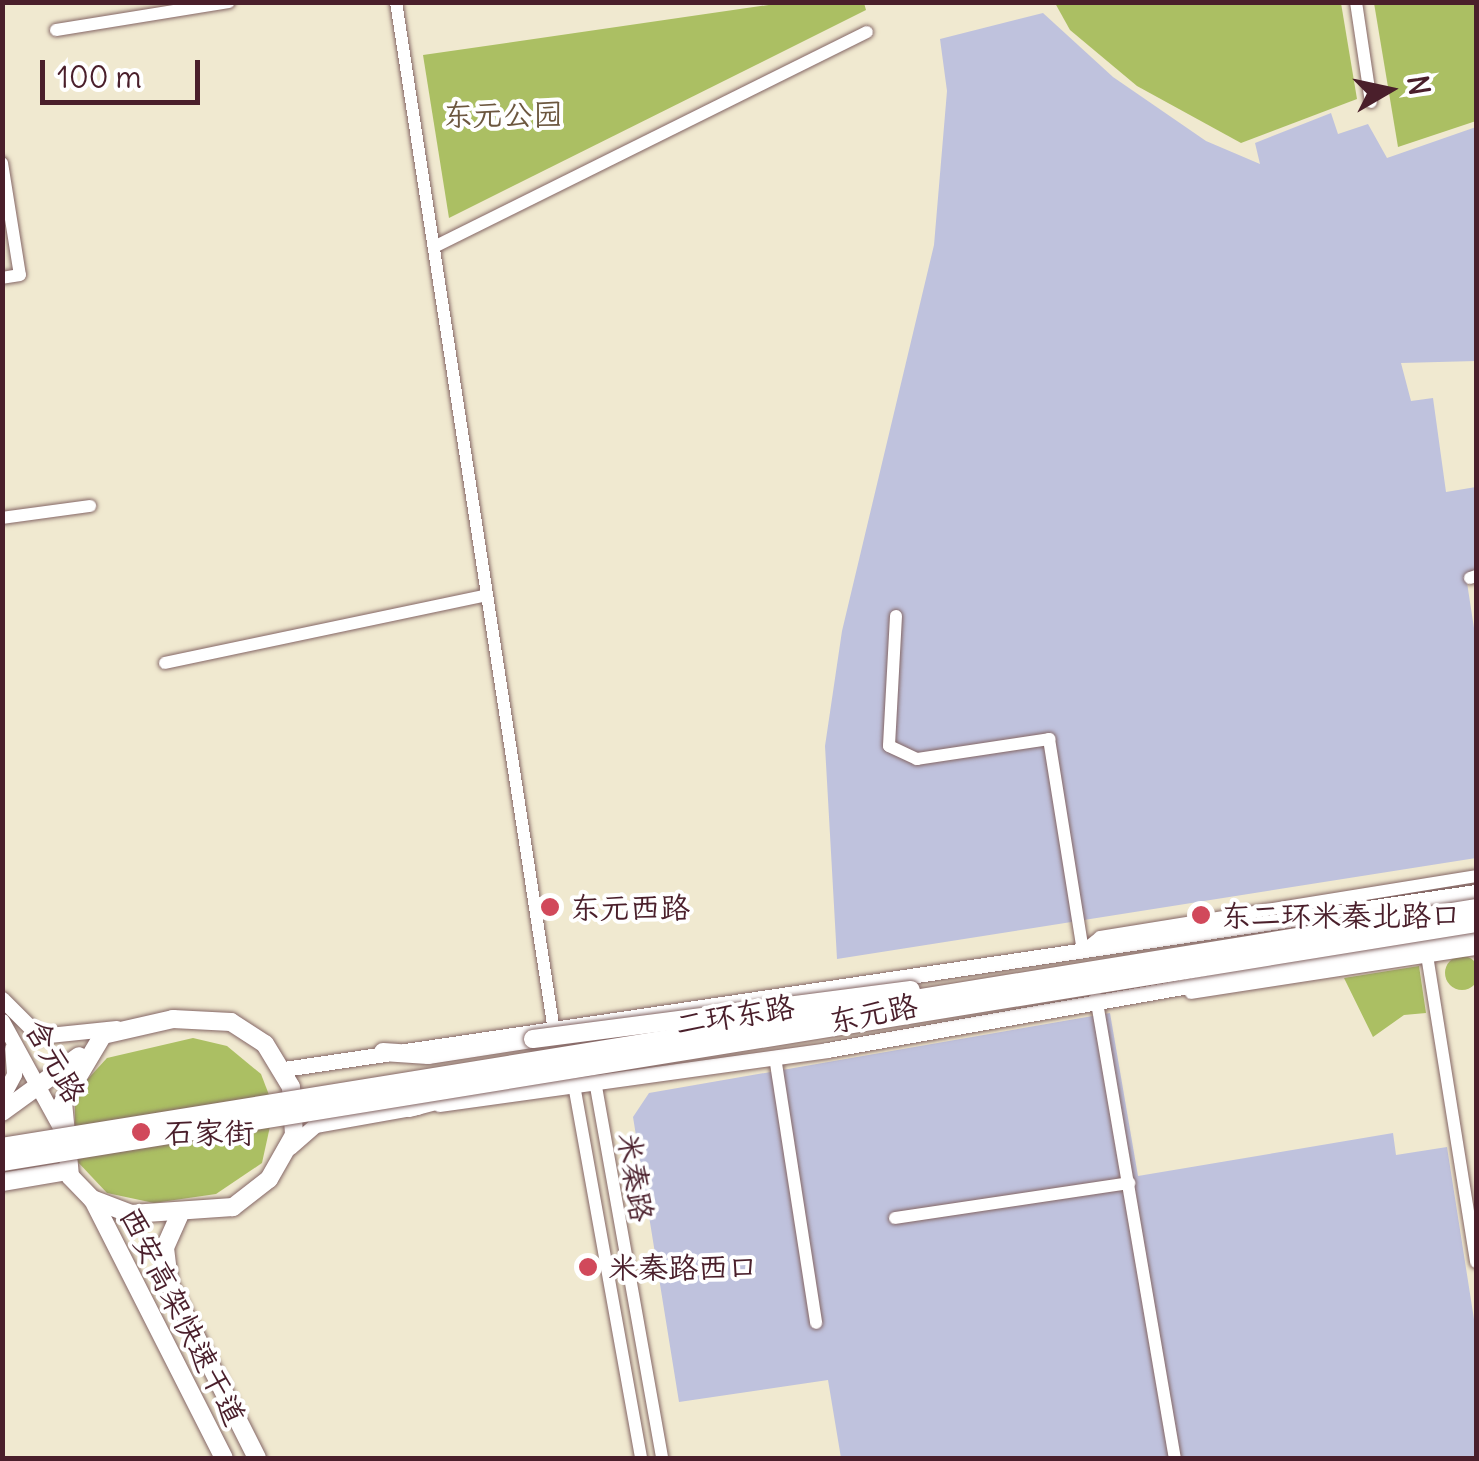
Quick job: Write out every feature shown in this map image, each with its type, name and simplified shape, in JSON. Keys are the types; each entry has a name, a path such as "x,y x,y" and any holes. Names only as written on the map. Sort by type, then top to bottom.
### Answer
{"highway":[{"name":"二环东路","path":"2,1162 1476,908"},
{"name":"二环东路","path":"2,1147 1476,924"},
{"path":"384,1052 533,1039 872,991 981,996"},
{"path":"408,1108 620,1070 852,1035 981,996"},
{"path":"2,1112 41,1088 95,1043 121,1028 222,1020 259,1038 284,1069 296,1106 288,1151 242,1202 179,1216 130,1214 92,1199 68,1172 60,1127 67,1090 95,1043"},
{"path":"2,1182 68,1172"},
{"name":"西安高架快速干道","path":"92,1199 224,1458"},
{"name":"西安高架快速干道","path":"179,1216 165,1248 170,1283 256,1458"}],"main road":[{"name":"东元路","path":"284,1069 553,1024 1083,951 1416,894 1476,892"},
{"name":"东元路","path":"288,1151 314,1125 408,1108 774,1057 1096,998 1426,950 1476,935"},
{"name":"含元路","path":"2,999 40,1036 121,1028"},
{"name":"含元路","path":"5,1025 60,1127"},
{"path":"2,1097 14,1074 5,1025"},
{"path":"2,1097 41,1088"}],"street":[{"path":"56,30 228,2"},
{"path":"396,2 436,246 484,596 553,1024"},
{"path":"1356,2 1372,102"},
{"path":"436,246 867,32"},
{"path":"2,163 20,275 2,278"},
{"path":"2,518 90,506"},
{"path":"165,663 484,596"},
{"path":"896,616 889,746 917,759 1049,739 1083,951"},
{"path":"1476,876 1416,894 1476,1262"},
{"path":"1426,950 1476,949"},
{"path":"1096,998 1175,1458"},
{"path":"774,1057 816,1323"},
{"name":"米秦路","path":"595,1081 662,1458"},
{"name":"米秦路","path":"574,1085 642,1458"},
{"path":"895,1218 1129,1183"}],"shaded area":[{"path":"1043,13 1113,77 1206,141 1260,164 1255,143 1331,113 1338,134 1368,124 1387,158 1476,127 1476,361 1401,363 1411,401 1433,398 1446,492 1476,487 1476,573 1466,576 1476,641 1476,858 837,959 825,746 842,631 934,245 947,91 940,39"},
{"path":"1110,1013 1138,1176 1393,1133 1396,1155 1447,1147 1476,1332 1476,1458 841,1458 828,1380 679,1402 633,1117 649,1093"}],"green space":[{"name":"东元公园","path":"789,2 864,3 866,10 449,218 423,55"},
{"path":"1055,3 1341,3 1357,99 1241,143 1137,86 1070,30"},
{"path":"1374,3 1476,3 1476,121 1398,147"},
{"path":"1462,956 1474,961 1479,973 1474,985 1462,990 1450,985 1445,973 1450,961"},
{"path":"1419,966 1426,1013 1404,1015 1373,1037 1344,978"},
{"path":"193,1038 227,1046 261,1074 274,1108 262,1163 216,1194 154,1203 107,1193 75,1159 75,1093 107,1058"}],"place":[{"name":"东元西路","path":"550,907"},
{"name":"东二环米秦北路口","path":"1201,915"},
{"name":"石家街","path":"141,1132"},
{"name":"米秦路西口","path":"588,1267"}]}
